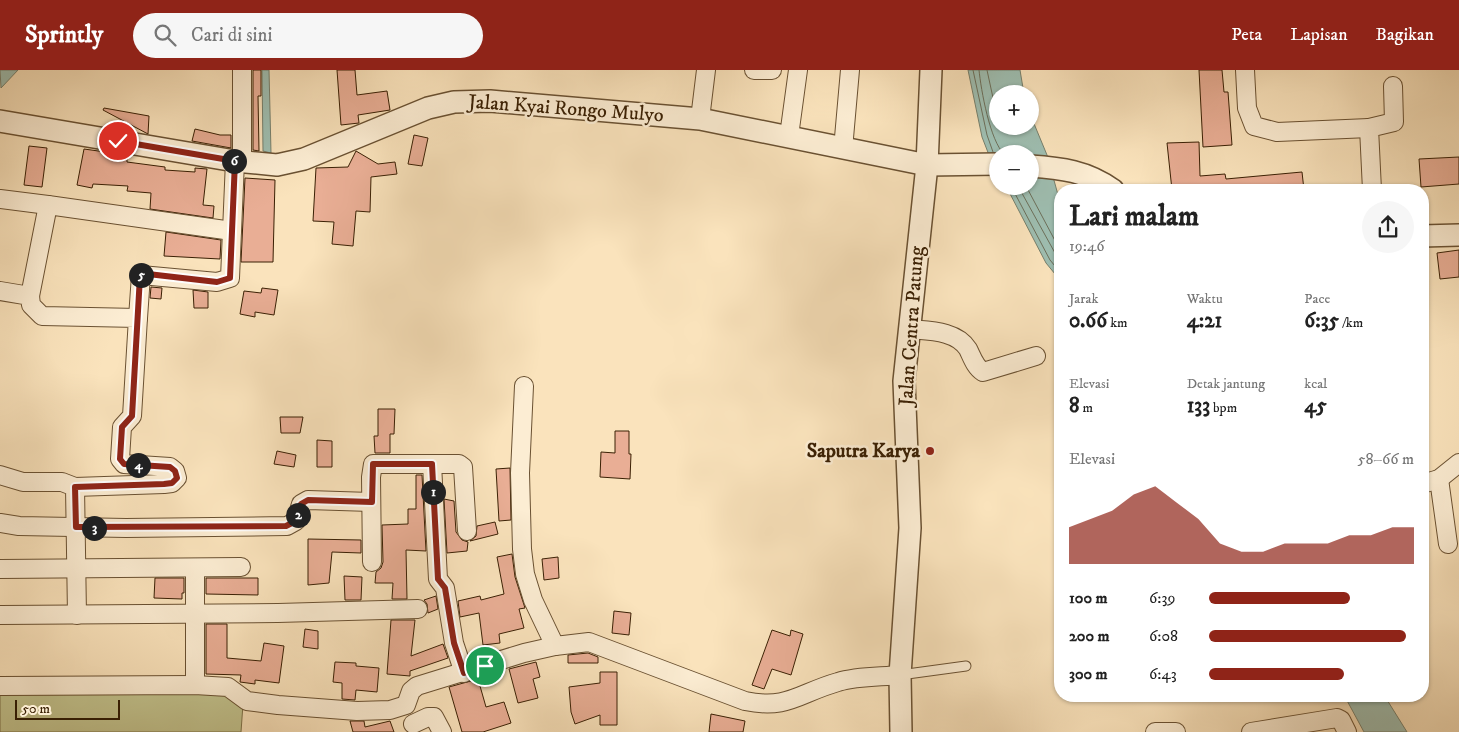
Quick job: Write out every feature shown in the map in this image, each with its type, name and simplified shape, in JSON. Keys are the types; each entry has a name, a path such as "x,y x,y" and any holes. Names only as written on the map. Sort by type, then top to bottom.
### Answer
{"street":[{"path":"0,474 23,482 62,482 75,487 164,484 172,483 177,478 175,471 170,467 124,464 120,459 122,427 132,416 139,280 142,274 217,282 230,278 232,231 239,161 242,70"},
{"path":"700,119 706,70"},
{"path":"754,70 772,70"},
{"path":"789,136 798,70"},
{"path":"842,149 850,70"},
{"name":"Jalan Centra Patung","path":"901,732 900,675 910,528 904,381 927,165 931,70"},
{"path":"1245,70 1247,108 1254,126 1277,132 1369,128 1394,122 1393,86"},
{"name":"Jalan Kyai Rongo Mulyo","path":"0,122 239,161 289,164 428,108 454,102 490,101 700,119 927,165 989,164"},
{"path":"1369,128 1372,184"},
{"path":"1039,167 1086,174 1103,184"},
{"path":"0,199 232,231"},
{"path":"48,206 30,296 31,305 42,316 138,318"},
{"path":"1429,236 1459,235"},
{"path":"0,291 30,296"},
{"path":"909,329 952,335 962,342 977,367 983,372 1036,356"},
{"path":"524,386 520,473 522,549 525,574 534,600 555,646"},
{"path":"1448,544 1431,482 1459,463"},
{"path":"372,562 373,464 459,464 463,467 467,531"},
{"path":"432,464 438,579 445,588 454,643 464,673"},
{"path":"75,487 78,570 77,615"},
{"path":"0,522 19,526 76,527 286,526 296,521 301,504 308,500 372,502"},
{"path":"0,570 241,567"},
{"path":"195,568 195,685"},
{"path":"0,614 278,613 418,609"},
{"path":"0,686 195,685 228,687 247,702 376,711 401,708 406,705 412,691 417,686 555,646 589,642 744,701 766,706 785,702 838,682 900,675"},
{"path":"406,705 414,728 428,717 434,717 442,732"},
{"path":"1251,732 1337,718 1341,720 1347,732"},
{"path":"1155,732 1176,732"}],"lane":[{"path":"900,675 966,666"}],"green space":[{"path":"0,689 224,690 243,704 241,732 0,732"}],"water":[{"path":"0,70 18,70 1,88"},
{"path":"262,70 269,70 271,153 263,151"},
{"path":"968,70 1020,70 1022,85 989,85 989,135 1039,135 1047,155 1055,184 1054,273 1046,263 1011,195 1039,195 1039,145 989,145 989,155 982,137"},
{"path":"1348,702 1388,702 1407,732 1364,732"}],"building":[{"path":"253,70 261,70 261,96 258,96 259,151 253,150"},
{"path":"337,70 355,70 357,95 387,91 390,110 358,115 359,123 341,125"},
{"path":"1199,70 1222,70 1224,92 1228,92 1232,145 1203,147"},
{"path":"104,108 149,116 148,134 103,110"},
{"path":"195,129 220,135 231,135 231,148 192,141"},
{"path":"414,135 428,138 422,166 408,164"},
{"path":"1199,142 1200,176 1225,174 1226,179 1302,172 1303,184 1171,184 1167,143"},
{"path":"29,146 47,148 42,187 24,185"},
{"path":"84,149 127,155 127,162 165,167 165,170 195,172 195,168 207,169 203,205 214,206 213,218 150,209 151,193 127,191 128,186 93,184 92,188 77,185"},
{"path":"356,151 378,164 395,162 397,174 371,177 370,212 356,211 353,246 332,244 334,222 313,221 316,168 348,167"},
{"path":"1459,157 1459,184 1429,186 1429,184 1421,184 1419,159"},
{"path":"245,178 275,180 273,262 241,262"},
{"path":"166,232 221,240 220,259 164,256"},
{"path":"1459,250 1459,277 1440,279 1437,253"},
{"path":"151,287 162,288 161,299 150,298"},
{"path":"262,288 278,290 274,315 255,312 255,317 240,314 244,291 261,293"},
{"path":"193,290 208,292 208,308 194,308"},
{"path":"378,409 395,409 394,434 390,434 390,453 375,453 374,436 378,436"},
{"path":"280,417 303,417 300,433 281,433"},
{"path":"615,431 629,431 629,454 631,454 630,479 600,477 601,452 615,453"},
{"path":"317,440 332,441 332,467 317,467"},
{"path":"277,451 296,455 294,467 274,464"},
{"path":"510,468 511,520 499,521 496,469"},
{"path":"416,475 422,475 426,551 406,550 407,599 392,599 393,583 375,583 376,572 381,568 383,562 382,525 408,524 408,509 416,509"},
{"path":"444,499 454,501 456,532 462,540 468,542 467,551 447,553"},
{"path":"495,522 498,534 470,541 476,536 477,526"},
{"path":"308,539 361,540 361,553 332,552 329,583 308,585"},
{"path":"512,554 515,577 525,608 519,609 524,628 499,634 500,643 483,645 479,613 460,617 458,601 480,596 481,600 504,594 497,557"},
{"path":"558,557 559,578 544,580 542,559"},
{"path":"344,576 362,577 361,600 345,600"},
{"path":"155,578 184,578 182,599 154,598"},
{"path":"206,578 258,578 258,595 206,594"},
{"path":"436,596 438,609 428,613 427,604 424,600"},
{"path":"614,611 631,613 629,635 612,633"},
{"path":"391,620 415,620 411,656 443,644 448,658 410,671 410,676 387,674"},
{"path":"206,624 227,624 227,658 261,661 264,643 284,646 279,683 255,680 255,684 240,682 241,675 206,674"},
{"path":"305,629 318,631 318,649 303,647"},
{"path":"772,630 790,636 791,630 803,634 791,675 772,669 764,689 752,685"},
{"path":"588,653 598,657 598,663 568,663 568,655"},
{"path":"335,662 356,663 356,666 379,668 377,692 356,690 355,700 342,699 342,683 333,682"},
{"path":"536,662 540,677 533,679 538,698 518,703 509,669"},
{"path":"600,672 617,672 617,725 600,725 600,715 575,724 571,712 569,687 600,683"},
{"path":"478,679 486,707 504,702 511,723 483,732 462,732 449,687"},
{"path":"711,714 745,721 743,732 709,732"},
{"path":"350,721 364,721 365,727 390,721 394,732 353,732"}],"place":[{"name":"Saputra Karya","path":"930,451"}],"route":[{"path":"118,141 235,161 230,278 226,281 217,282 148,274 140,276 132,416 122,427 120,459 124,464 170,467 175,471 177,478 172,483 164,484 75,487 76,527 286,526 296,521 301,504 308,500 372,502 371,477 373,464 432,464 438,579 445,588 454,643 464,673 485,666"}]}
